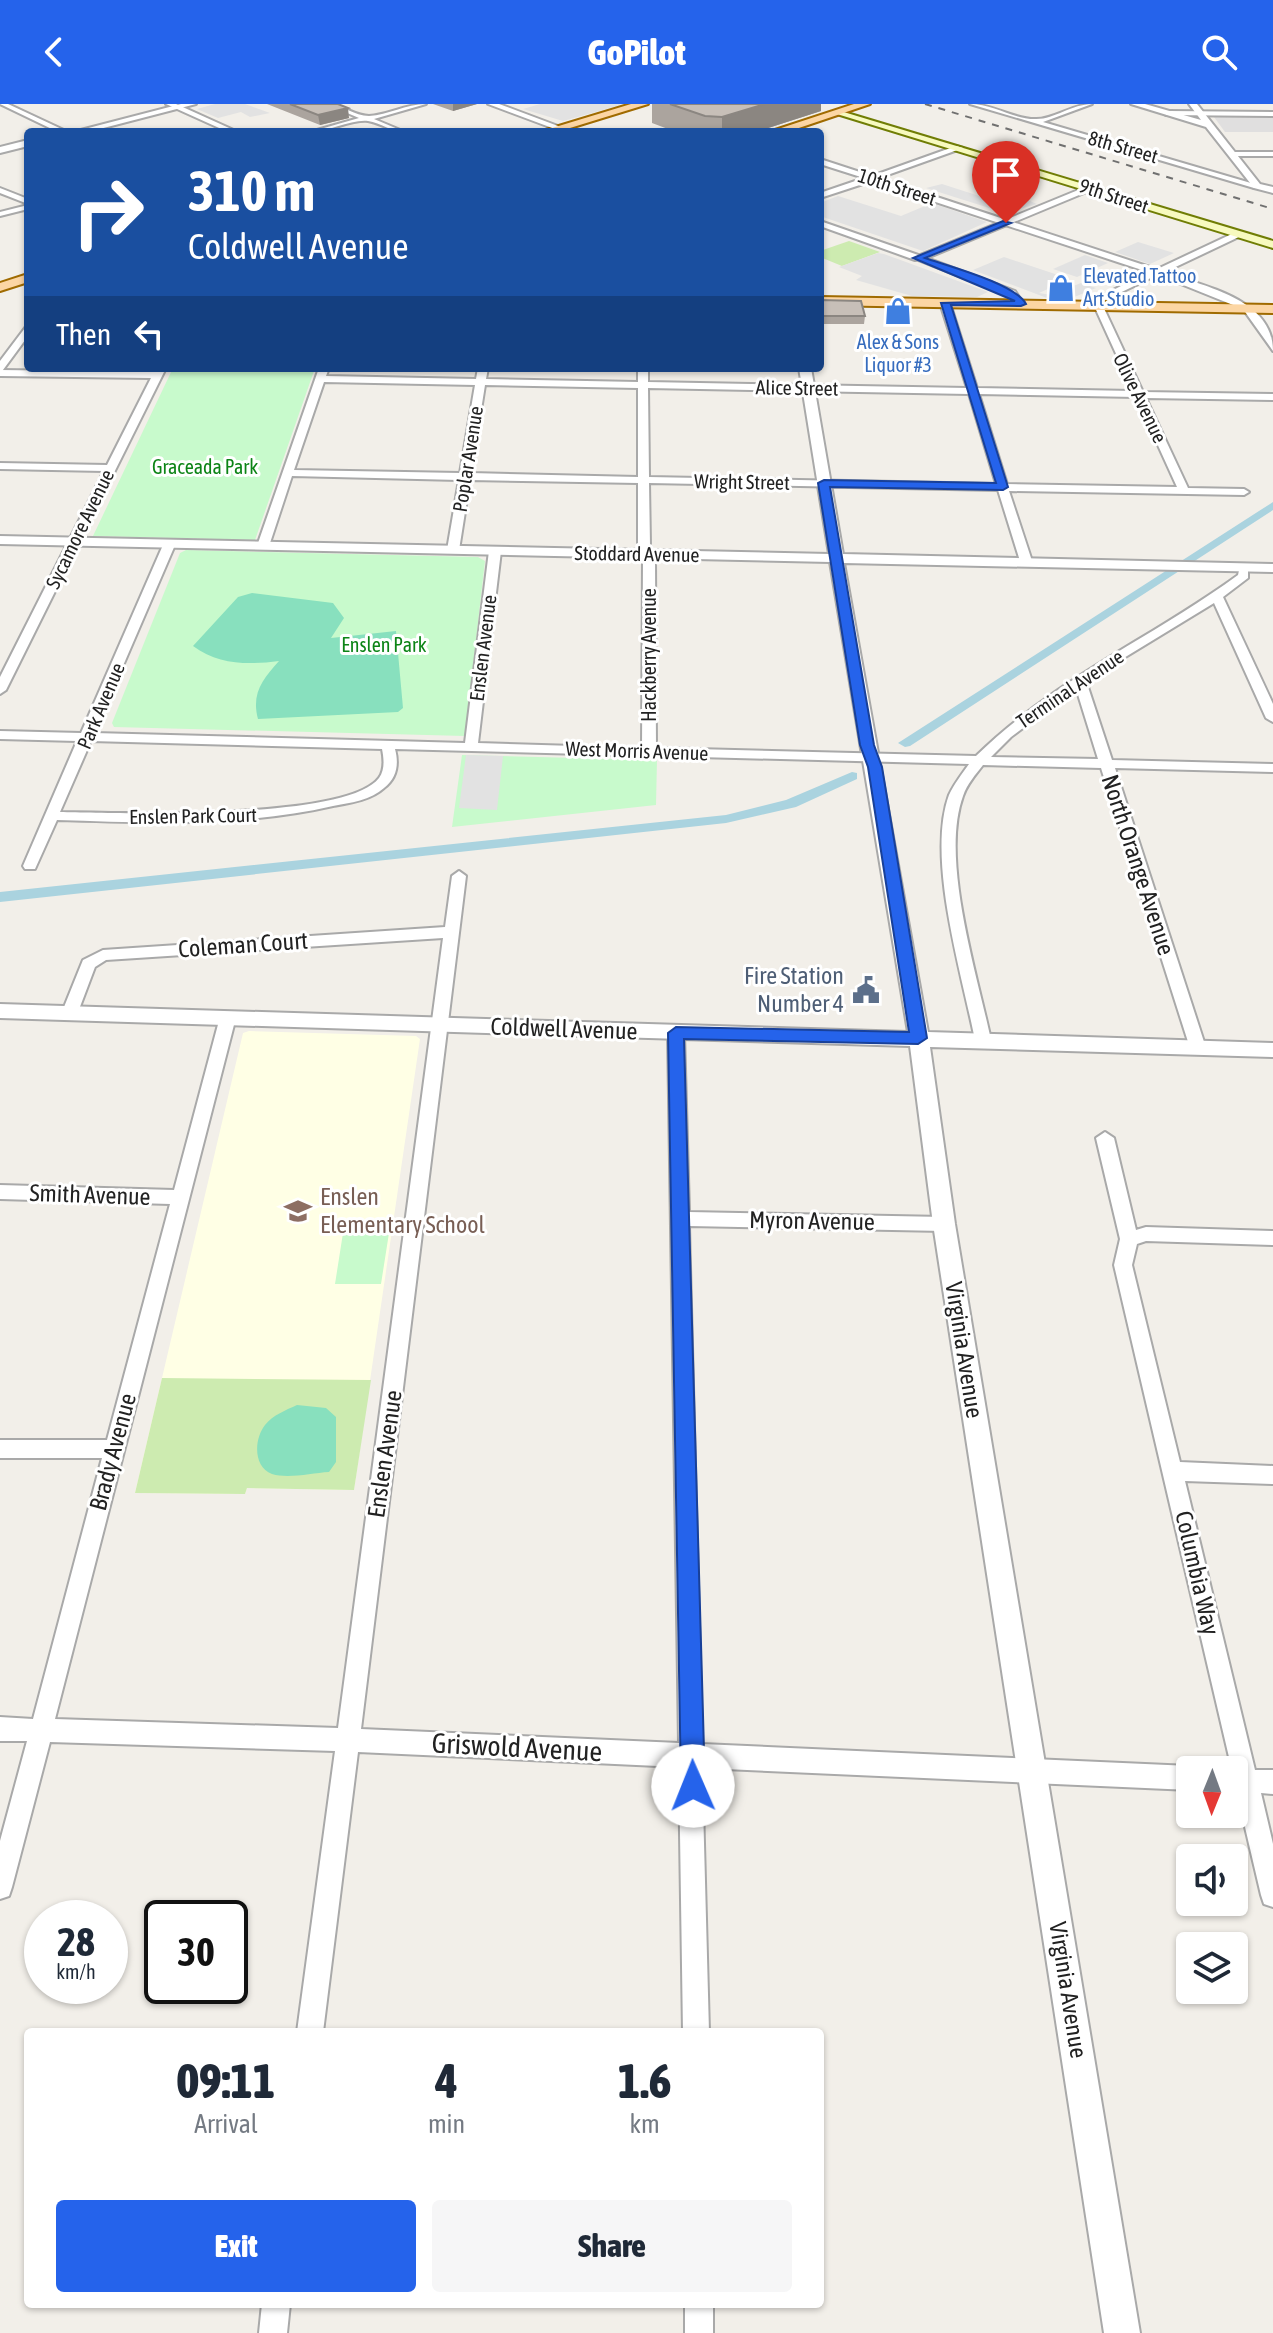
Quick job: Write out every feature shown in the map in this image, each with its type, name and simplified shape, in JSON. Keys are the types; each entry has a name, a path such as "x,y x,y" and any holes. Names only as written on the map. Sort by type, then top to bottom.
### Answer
{"main road":[{"path":"570,128 643,104"},
{"name":"9th Street","path":"817,104 1273,245"},
{"path":"788,128 865,104"},
{"path":"0,287 24,279"},
{"path":"0,287 24,288"},
{"path":"1213,292 1273,306"},
{"path":"824,301 1273,306"}],"street":[{"path":"2,104 55,128"},
{"path":"92,128 192,104"},
{"path":"330,104 391,128"},
{"path":"329,128 422,104"},
{"path":"492,104 558,128"},
{"name":"8th Street","path":"974,104 1273,190"},
{"path":"1035,122 1088,104"},
{"path":"1135,104 1211,126"},
{"path":"1193,104 1257,186"},
{"path":"174,106 225,128"},
{"path":"1169,113 1273,114"},
{"path":"0,150 24,144"},
{"path":"824,195 959,148"},
{"path":"1233,154 1273,154"},
{"name":"10th Street","path":"824,162 1156,272 1251,308"},
{"path":"918,258 1091,188"},
{"path":"0,190 24,202"},
{"path":"0,214 24,205"},
{"path":"824,224 1008,292 1021,304"},
{"path":"1096,305 1097,298 1240,234"},
{"path":"945,303 1026,561"},
{"name":"Olive Avenue","path":"1096,305 1184,490"},
{"path":"1251,308 1273,348"},
{"path":"0,371 24,333"},
{"path":"0,371 24,371"},
{"name":"Sycamore Avenue","path":"0,690 159,372"},
{"name":"Poplar Avenue","path":"453,550 482,372"},
{"name":"Hackberry Avenue","path":"643,372 649,751"},
{"path":"263,546 322,373"},
{"name":"Alice Street","path":"322,373 480,382 643,385 807,378 973,391 1273,397"},
{"name":"Virginia Avenue","path":"807,378 918,1038 944,1224 1122,2333"},
{"path":"0,466 110,468"},
{"name":"Wright Street","path":"288,473 1244,492"},
{"name":"Stoddard Avenue","path":"0,540 1273,568"},
{"name":"Park Avenue","path":"30,866 169,545"},
{"name":"Enslen Avenue","path":"471,746 495,551"},
{"name":"Terminal Avenue","path":"983,1040 952,896 948,853 958,788 1012,727 1217,596 1244,576 1244,568"},
{"path":"1217,596 1273,718"},
{"name":"North Orange Avenue","path":"1080,682 1198,1048"},
{"name":"West Morris Avenue","path":"0,735 1273,768"},
{"name":"Enslen Park Court","path":"52,816 232,819 295,811 348,799 382,784 389,774 392,758 387,745"},
{"name":"Enslen Avenue","path":"311,2028 459,876"},
{"name":"Coleman Court","path":"70,1012 88,964 103,955 452,932"},
{"name":"Coldwell Avenue","path":"0,1011 1273,1050"},
{"name":"Brady Avenue","path":"0,1887 228,1017"},
{"path":"676,1033 696,2028"},
{"name":"Columbia Way","path":"1105,1138 1127,1245 1125,1281 1173,1471 1235,1756"},
{"name":"Smith Avenue","path":"0,1192 179,1197"},
{"name":"Myron Avenue","path":"681,1219 944,1224"},
{"path":"1127,1245 1146,1234 1273,1238"},
{"path":"0,1449 114,1449"},
{"path":"1173,1471 1273,1475"},
{"name":"Griswold Avenue","path":"0,1729 347,1740 1176,1777"},
{"path":"1248,1781 1273,1782"},
{"name":"Columbia Way","path":"1248,1809 1273,1895"},
{"path":"273,2333 276,2308"},
{"path":"699,2308 699,2333"}],"shaded area":[{"path":"215,104 245,104 270,113 250,117 241,112 218,118 197,109"},
{"path":"540,104 621,105 563,121 523,109"},
{"path":"1214,117 1273,117 1273,132 1225,132"},
{"path":"942,184 1001,203 1018,196 1037,204 1005,213 926,188"},
{"path":"838,196 901,216 932,203 987,222 923,251 824,217 824,201"},
{"path":"1138,242 1174,253 1150,264 1115,252"},
{"path":"878,253 988,292 977,297 912,296 856,280 862,276 839,267"},
{"path":"1085,255 1108,263 1077,277 1053,269"},
{"path":"1004,257 1070,279 1039,293 1051,295 1081,283 1096,288 1072,298 1047,298 973,270"},
{"path":"466,755 503,756 497,810 459,808"},
{"name":"Enslen Elementary School","path":"243,1033 416,1036 420,1039 354,1490 247,1488 245,1494 135,1493"}],"green space":[{"path":"849,241 880,252 842,266 824,259 824,250"},
{"name":"Graceada Park","path":"171,372 314,372 255,540 93,536"},
{"name":"Enslen Park","path":"186,550 478,557 485,561 465,736 114,727 112,723 180,553"},
{"path":"252,593 333,603 344,618 331,638 396,631 403,708 398,712 258,719 257,694 263,680 279,661 234,662 213,657 193,646 238,597"},
{"path":"462,755 657,760 656,805 452,827"},
{"path":"343,1233 389,1233 381,1284 335,1284"},
{"path":"162,1378 371,1380 354,1490 247,1488 245,1494 135,1493"},
{"path":"297,1405 326,1408 336,1417 336,1462 329,1472 278,1475 261,1465 257,1445 261,1431 272,1418"}],"building":[{"path":"290,104 338,104 348,108 318,115"},
{"path":"670,104 765,104 722,117 705,116"},
{"path":"824,300 861,301 865,316 824,316"}],"waterway":[{"path":"905,743 1273,505"},
{"path":"0,897 726,819 791,804 852,776"}],"railway":[{"path":"925,104 1273,209"}],"place":[{"name":"Elevated Tattoo Art Studio","path":"1061,288"},
{"name":"Alex & Sons Liquor #3","path":"898,311"},
{"name":"Fire Station Number 4","path":"866,990"},
{"name":"Enslen Elementary School","path":"298,1211"}],"route":[{"path":"693,1786 676,1033 918,1038 875,767 867,745 824,483 1003,487 945,303 1021,304 1020,300 1008,292 918,258 1006,223"}]}
